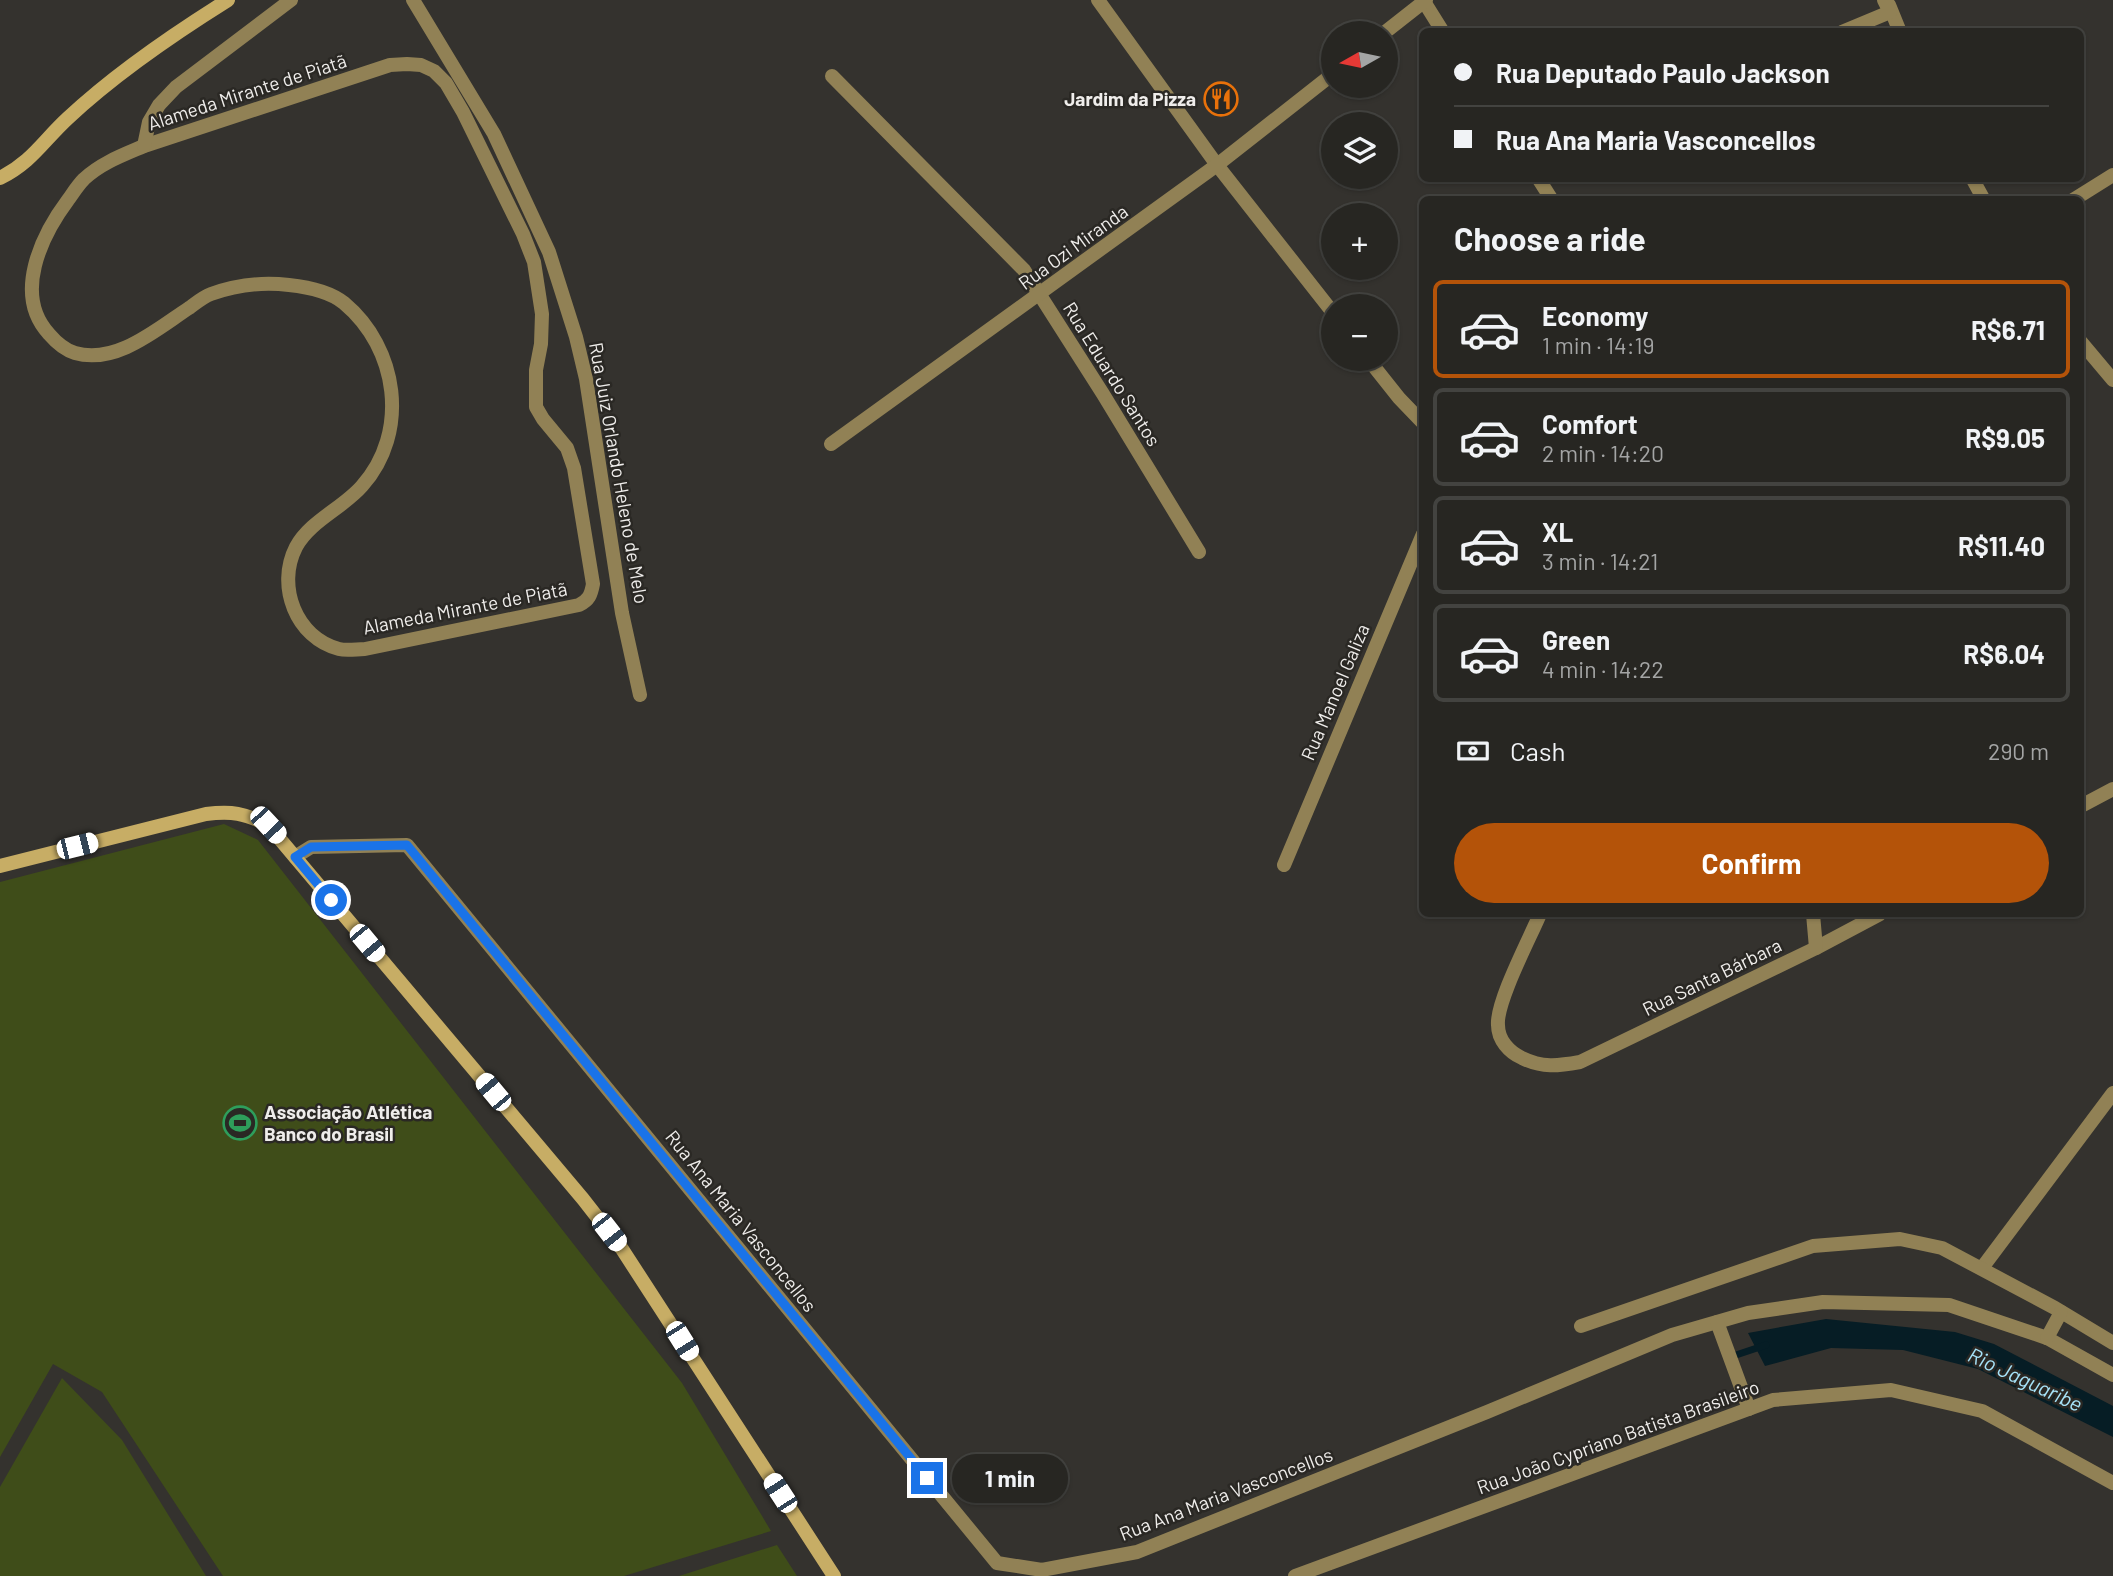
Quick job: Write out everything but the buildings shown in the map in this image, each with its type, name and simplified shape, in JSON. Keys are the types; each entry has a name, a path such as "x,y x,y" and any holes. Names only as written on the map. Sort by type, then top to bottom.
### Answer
{"main road":[{"path":"0,178 30,160 66,119 118,76 228,0"},
{"path":"0,866 206,814 227,812 248,815 268,825 583,1199 622,1249 834,1576"}],"street":[{"name":"Alameda Mirante de Piatã","path":"144,146 149,121 159,105 176,87 291,0"},
{"name":"Rua Juiz Orlando Heleno de Melo","path":"413,0 494,134 549,252 576,337 586,379 622,613 640,695"},
{"path":"1098,0 1217,165 1321,297"},
{"path":"1398,22 1424,1 1441,28"},
{"path":"1848,28 1887,4 1898,28"},
{"name":"Alameda Mirante de Piatã","path":"390,65 421,65 434,71 446,83 523,234 534,262 542,314 541,344 536,370 537,407 543,419 567,448 574,468 593,584 586,601 579,605 365,649 341,650 320,642 303,626 287,588 289,568 296,547 311,528 338,509 362,486 381,460 392,428 392,392 383,356 365,324 342,301 310,287 274,283 239,286 209,294 140,341 118,351 94,355 74,352 55,341 41,326 33,304 32,279 39,252 55,218 84,179 111,160 144,146 390,65"},
{"name":"Rua Eduardo Santos","path":"832,76 1024,270 1199,552"},
{"name":"Rua Ozi Miranda","path":"831,444 1041,295 1217,165 1321,83"},
{"path":"2079,196 2113,175"},
{"path":"2084,346 2113,380"},
{"path":"1378,371 1419,419"},
{"name":"Rua Manoel Galiza","path":"1284,865 1419,544"},
{"path":"2084,804 2113,789"},
{"name":"Rua Ana Maria Vasconcellos","path":"295,857 311,847 407,845 997,1563 1042,1570 1137,1552 1672,1335 1718,1324 1748,1313 1823,1302 1949,1305 2047,1338 2113,1375"},
{"name":"Rua Santa Bárbara","path":"1540,917 1499,1010 1497,1027 1504,1044 1515,1055 1535,1064 1557,1067 1580,1062 1874,917"},
{"path":"1813,917 1816,948"},
{"path":"1982,1268 2113,1093"},
{"path":"1581,1326 1813,1246 1900,1239 1942,1248 2113,1343"},
{"path":"2047,1338 2061,1312"},
{"path":"1718,1324 1747,1405"},
{"name":"Rua João Cypriano Batista Brasileiro","path":"1295,1576 1747,1405 1773,1400 1891,1390 1982,1411 2113,1483"}],"green space":[{"name":"Associação Atlética Banco do Brasil","path":"224,824 258,840 682,1383 771,1531 624,1576 223,1576 102,1392 53,1364 0,1457 0,882"},
{"path":"62,1378 122,1440 206,1576 0,1576 0,1487"},
{"path":"777,1545 797,1576 679,1576"}],"water":[{"path":"1826,1319 1955,1332 1994,1344 2113,1406 2113,1437 1978,1369 1903,1350 1831,1348 1765,1366 1748,1333"}],"waterway":[{"name":"Rio Jaguaribe","path":"1730,1357 1766,1345"}],"place":[{"name":"Jardim da Pizza","path":"1221,99"},
{"name":"Associação Atlética Banco do Brasil","path":"240,1123"}],"route":[{"path":"331,900 295,857 311,847 407,845 927,1478"}]}
